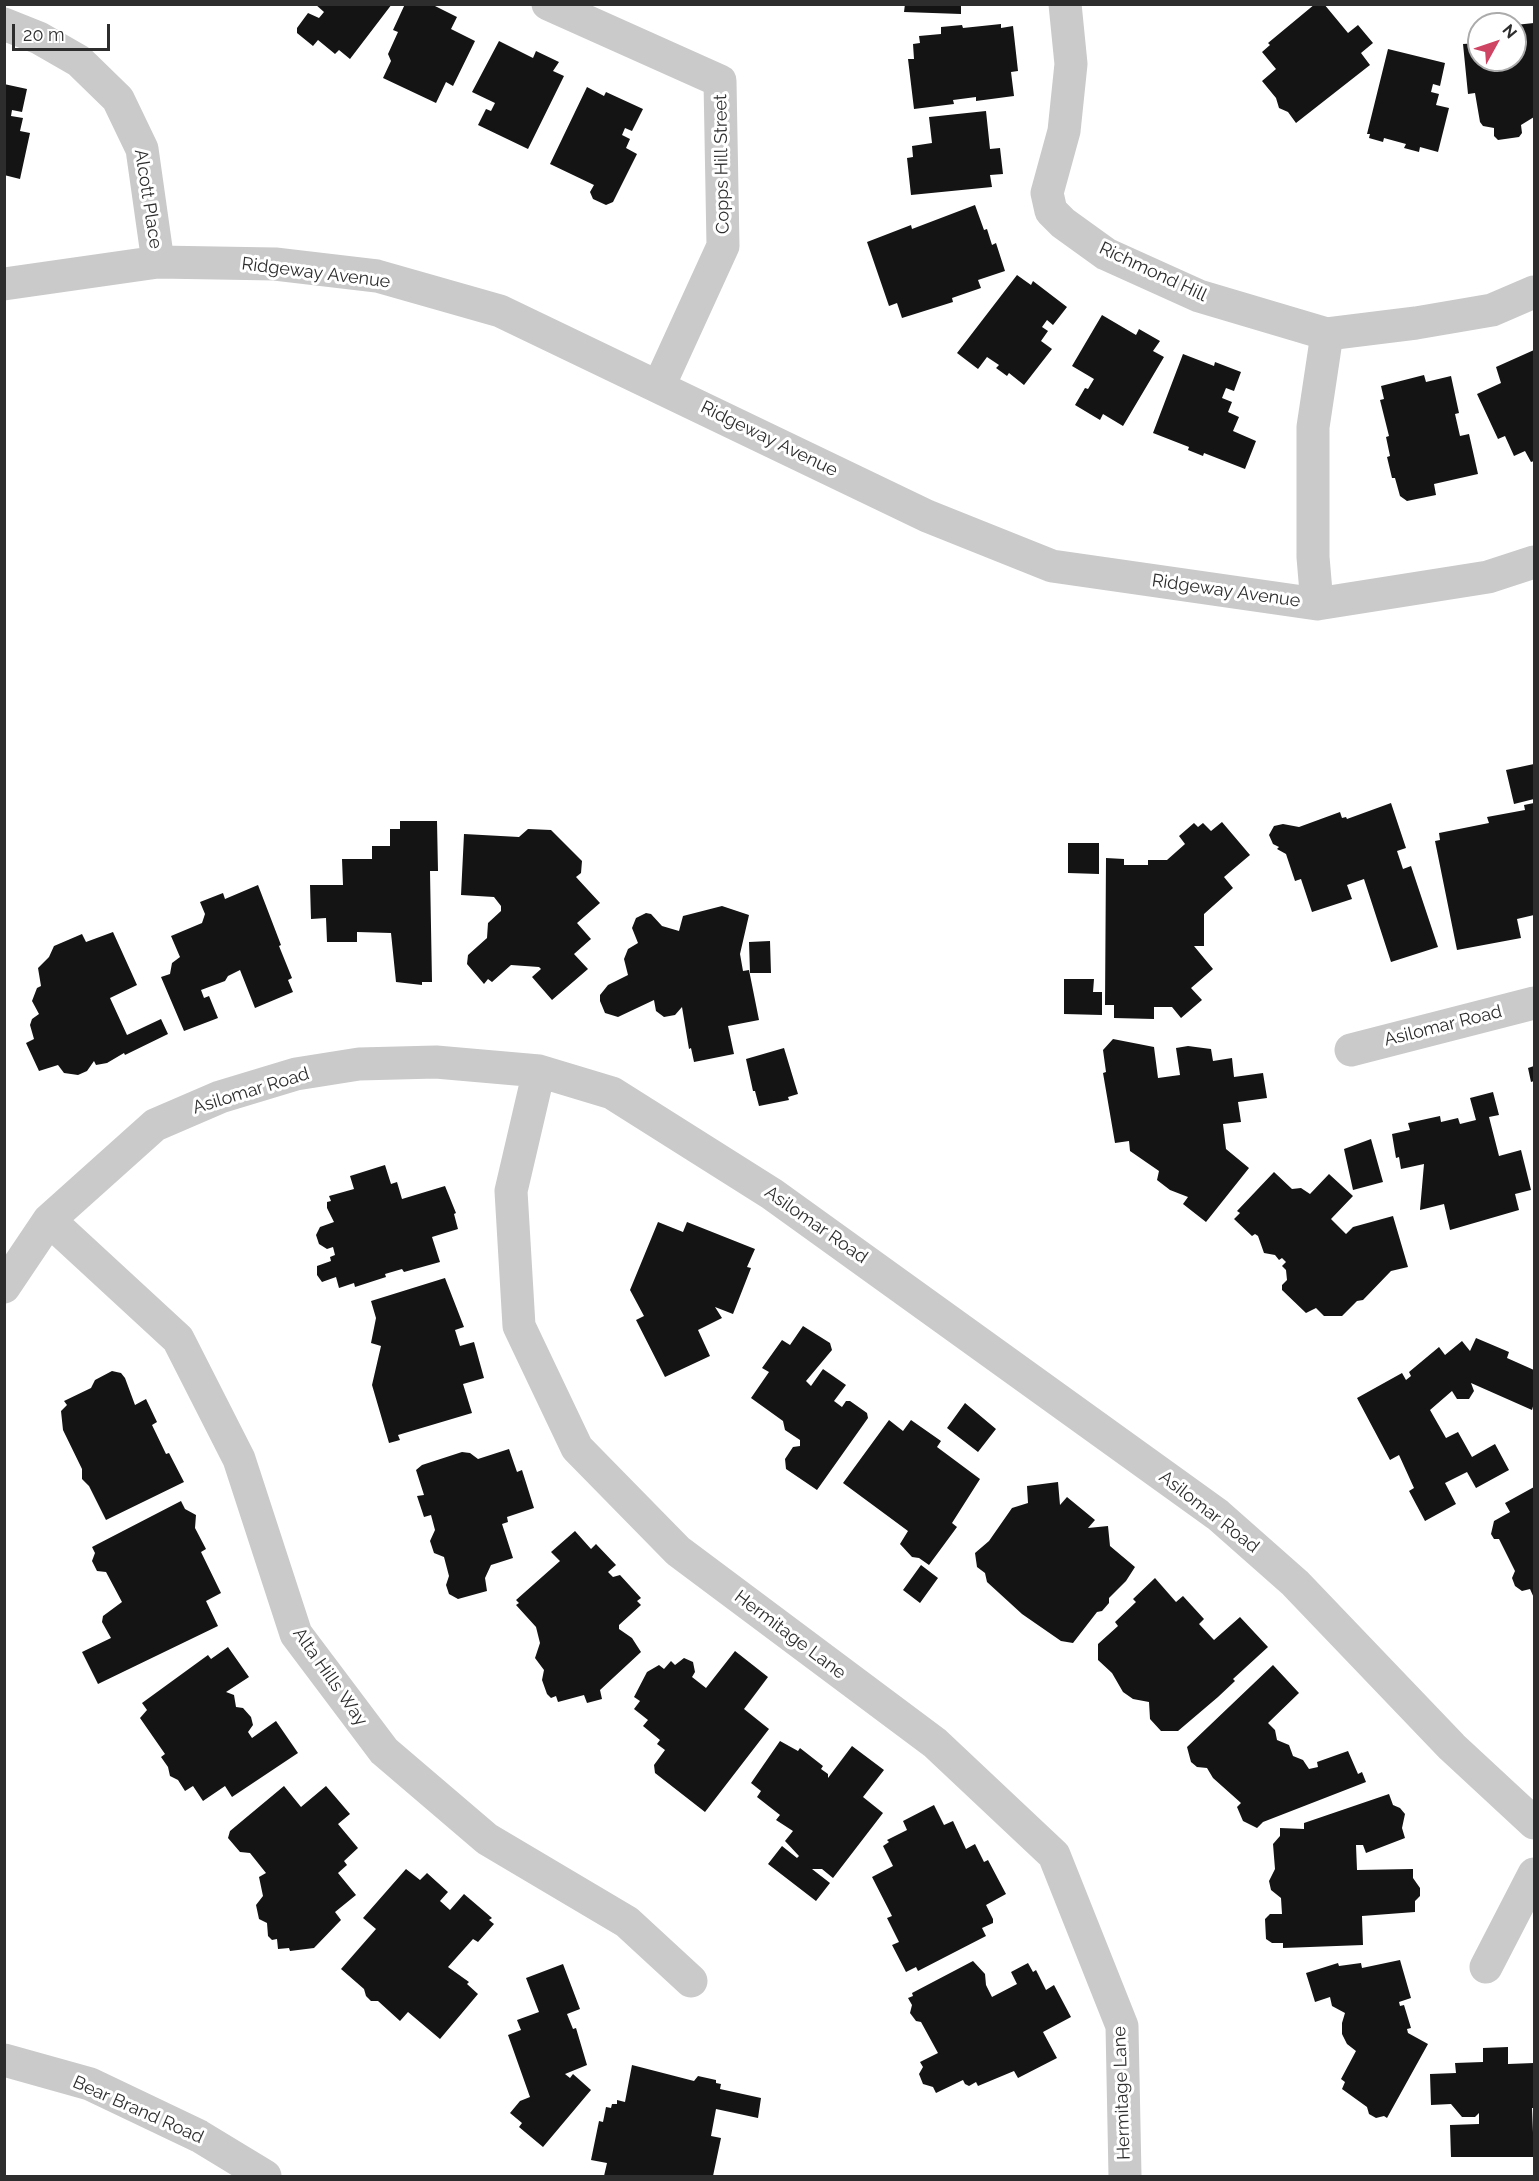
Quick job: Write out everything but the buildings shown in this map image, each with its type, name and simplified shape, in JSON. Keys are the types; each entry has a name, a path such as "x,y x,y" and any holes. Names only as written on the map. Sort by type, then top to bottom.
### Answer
{"street":[{"name":"Copps Hill Street","path":"549,4 720,81 723,246 659,386"},
{"name":"Richmond Hill","path":"1065,4 1071,64 1064,131 1047,193 1051,211 1063,223 1106,254 1199,296 1327,334 1416,323 1492,310 1534,292"},
{"name":"Alcott Place","path":"4,24 39,38 79,61 117,99 142,148 158,262"},
{"name":"Ridgeway Avenue","path":"4,284 158,262 275,264 377,276 500,311 927,516 1052,566 1317,604 1488,577 1534,562"},
{"path":"1317,604 1313,557 1313,427 1327,334"},
{"name":"Asilomar Road","path":"1351,1050 1534,1003"},
{"name":"Asilomar Road","path":"4,1287 49,1220 155,1125 220,1097 296,1074 359,1064 436,1062 539,1071 612,1093 772,1194 1218,1515 1295,1583 1452,1748 1534,1823"},
{"name":"Hermitage Lane","path":"539,1071 511,1191 519,1326 577,1448 678,1551 935,1743 1054,1856 1122,2026 1125,2176"},
{"name":"Alta Hills Way","path":"49,1220 178,1339 239,1459 296,1634 384,1751 487,1839 627,1922 691,1981"},
{"path":"1486,1967 1534,1874"},
{"name":"Bear Brand Road","path":"4,2060 90,2084 199,2136 265,2176"}]}
